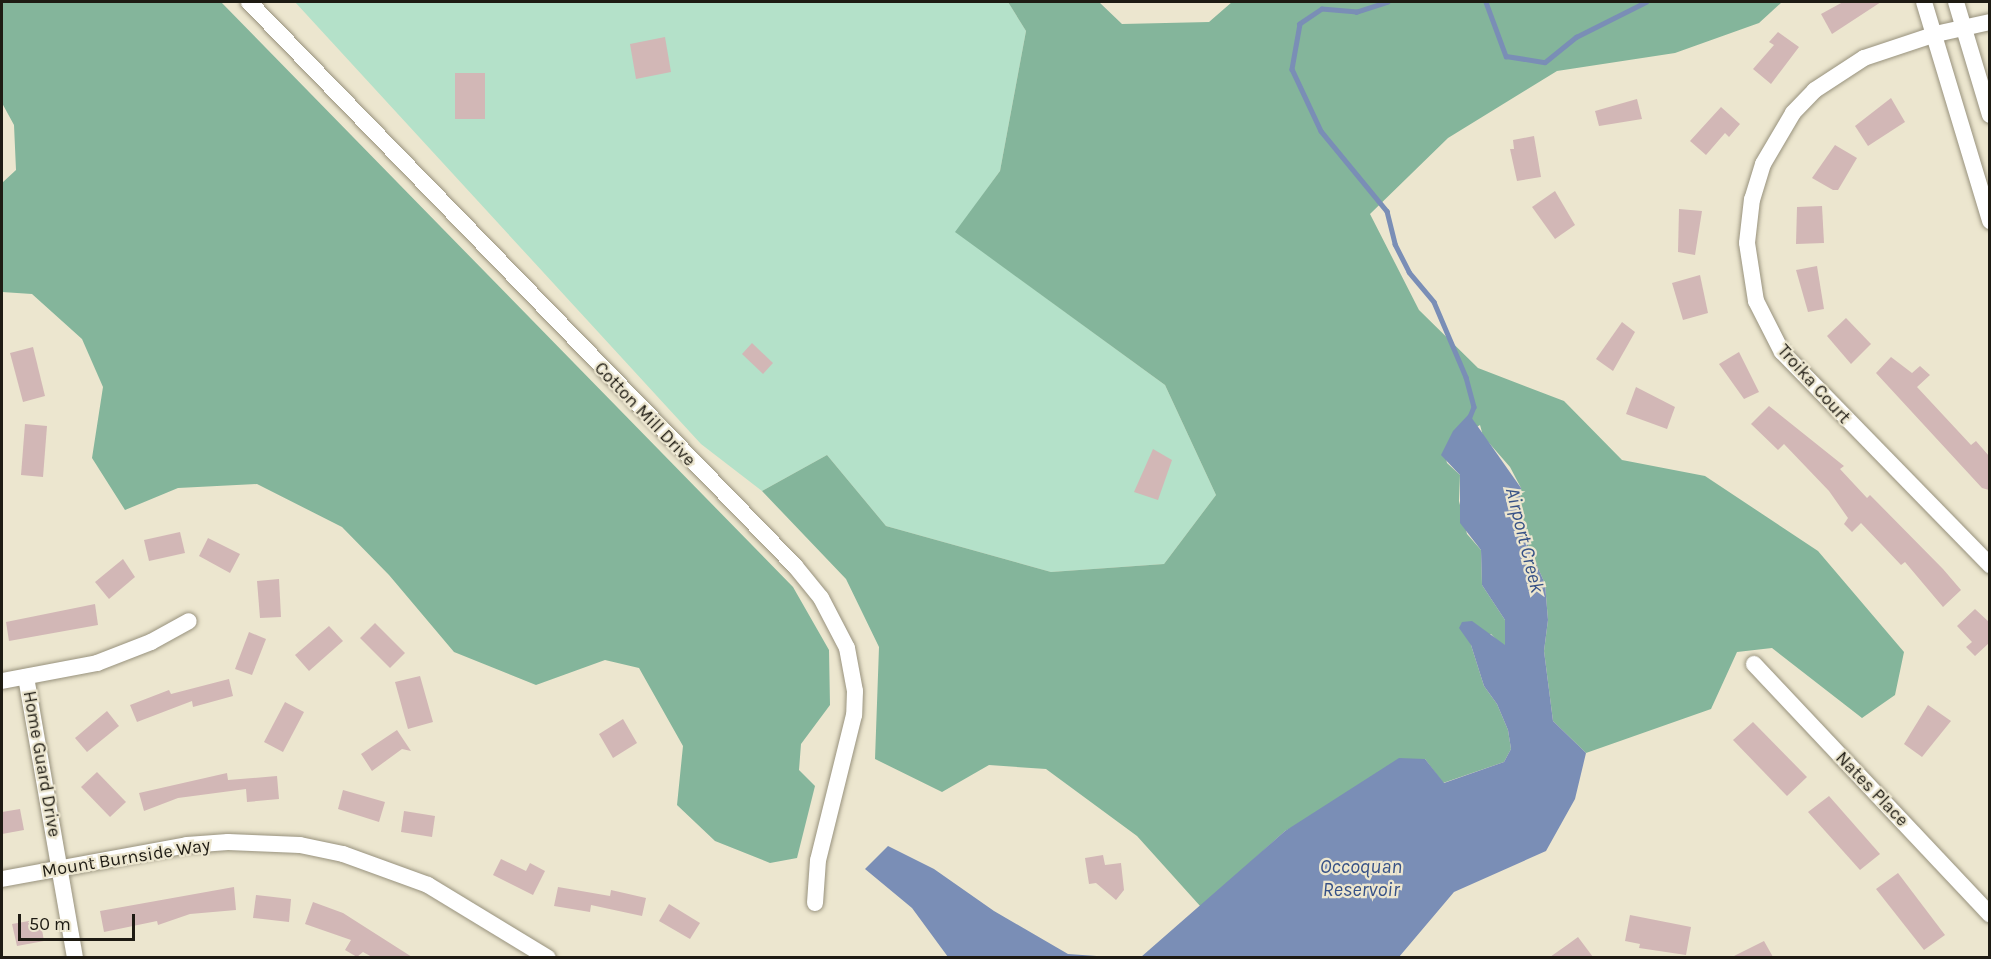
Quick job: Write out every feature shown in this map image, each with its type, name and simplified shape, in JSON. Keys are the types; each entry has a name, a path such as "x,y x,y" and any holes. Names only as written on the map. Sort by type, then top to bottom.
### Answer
{"street":[{"name":"Cotton Mill Drive","path":"249,2 795,566 820,598 847,648 855,699 854,715 818,860 815,903"},
{"path":"1924,2 1936,34 1989,221"},
{"path":"1956,2 1989,115"},
{"name":"Troika Court","path":"1989,22 1936,34 1864,58 1829,79 1793,113 1775,140 1756,184 1748,222 1750,276 1768,330 1795,369 1989,565"},
{"path":"2,681 98,663 151,642 189,621"},
{"name":"Nates Place","path":"1754,664 1989,914"},
{"name":"Home Guard Drive","path":"26,676 75,957"},
{"name":"Mount Burnside Way","path":"2,879 187,845 228,842 326,849 428,885 548,957"}],"green space":[{"path":"2,2 221,2 793,587 829,650 830,705 801,744 799,770 815,786 797,858 770,863 715,841 677,805 683,746 639,668 605,660 536,685 454,652 389,575 342,527 257,484 178,488 125,510 92,458 103,387 82,339 32,294 2,292 2,183 16,170 14,125 2,103"},
{"path":"295,2 1008,2 1026,31 1000,171 956,232 1165,385 1216,495 1164,564 1051,572 886,526 827,455 762,491 701,444"},
{"path":"1008,2 1099,2 1122,24 1209,22 1232,2 1782,2 1759,23 1675,53 1557,71 1448,138 1370,214 1419,310 1478,368 1564,401 1622,460 1705,476 1818,551 1904,652 1895,695 1862,718 1772,648 1737,652 1711,709 1586,753 1553,721 1544,651 1548,620 1545,584 1518,522 1521,488 1510,467 1483,436 1480,425 1447,446 1445,454 1447,463 1460,475 1459,501 1467,534 1481,550 1482,585 1505,620 1506,645 1501,645 1491,634 1471,645 1484,686 1497,704 1508,730 1511,749 1504,762 1443,783 1425,759 1285,831 1201,907 1137,836 1046,769 989,765 942,792 875,759 879,647 846,579 762,491 827,455 886,526 1051,572 1164,564 1216,495 1165,385 955,232 1000,171 1026,31"}],"water":[{"name":"Occoquan Reservoir","path":"1469,414 1521,488 1518,522 1545,584 1548,620 1544,651 1553,721 1586,753 1575,799 1546,851 1454,892 1399,957 1141,957 1285,831 1399,758 1425,759 1444,783 1504,762 1511,749 1508,730 1497,704 1484,686 1471,645 1459,628 1462,622 1472,621 1505,645 1505,620 1482,585 1481,550 1460,523 1460,475 1441,455 1453,431"},
{"path":"888,846 934,869 994,911 1068,954 1111,957 948,957 912,908 865,869"}],"building":[{"path":"1843,2 1881,2 1832,34 1821,14"},
{"path":"1778,32 1799,47 1771,84 1753,69 1774,45 1769,42"},
{"path":"665,37 671,72 636,79 630,44"},
{"path":"455,73 485,73 485,119 455,119"},
{"path":"1891,98 1905,122 1868,146 1855,126"},
{"path":"1637,99 1642,119 1599,126 1595,111"},
{"path":"1721,107 1740,124 1729,137 1725,133 1706,155 1690,141"},
{"path":"1534,136 1541,177 1517,181 1510,149 1514,149 1513,140"},
{"path":"1835,145 1857,158 1838,190 1833,190 1812,178"},
{"path":"1555,191 1575,225 1555,239 1532,207"},
{"path":"1822,206 1824,243 1796,244 1797,207"},
{"path":"1679,209 1702,211 1695,255 1678,252"},
{"path":"1817,266 1824,309 1808,312 1796,270"},
{"path":"1700,275 1708,313 1683,320 1672,283"},
{"path":"1846,318 1871,344 1851,364 1827,336"},
{"path":"1622,322 1635,332 1613,371 1596,359"},
{"path":"752,343 773,363 763,374 742,354"},
{"path":"33,347 45,396 23,402 10,353"},
{"path":"1739,352 1759,392 1744,399 1719,364"},
{"path":"1891,357 1912,373 1920,366 1930,375 1917,387 1971,445 1976,441 1989,456 1989,490 1982,488 1876,373"},
{"path":"1636,387 1675,407 1667,429 1626,414"},
{"path":"1769,406 1844,466 1840,469 1867,498 1870,495 1961,590 1943,607 1905,562 1901,565 1861,523 1852,532 1844,524 1848,518 1829,491 1784,444 1778,450 1751,424"},
{"path":"25,424 47,426 43,477 21,475"},
{"path":"1153,449 1172,460 1158,500 1134,492"},
{"path":"180,532 185,553 149,561 144,540"},
{"path":"208,538 240,554 230,573 199,556"},
{"path":"123,559 135,577 109,599 95,582"},
{"path":"279,579 281,617 260,618 257,581"},
{"path":"95,604 98,625 9,641 6,622"},
{"path":"1975,609 1989,622 1989,643 1975,656 1966,647 1972,642 1957,626"},
{"path":"375,623 405,653 390,668 360,638"},
{"path":"329,626 343,641 309,671 295,655"},
{"path":"249,632 266,639 252,675 235,669"},
{"path":"420,676 433,722 408,729 395,682"},
{"path":"229,679 233,696 193,707 192,701 137,722 130,705 169,690 171,694"},
{"path":"285,702 304,712 283,752 264,742"},
{"path":"1928,705 1951,721 1922,757 1904,744"},
{"path":"107,711 119,726 87,752 75,738"},
{"path":"623,719 637,743 613,758 599,734"},
{"path":"1753,722 1807,777 1787,796 1733,740"},
{"path":"397,730 411,751 402,749 372,771 361,754"},
{"path":"97,772 126,802 110,817 81,787"},
{"path":"227,773 228,780 277,776 279,799 247,802 246,789 178,798 144,811 139,793"},
{"path":"343,790 385,802 379,822 338,809"},
{"path":"1829,796 1880,854 1860,870 1808,812"},
{"path":"20,809 24,830 2,834 2,812"},
{"path":"404,811 435,816 432,837 401,832"},
{"path":"1103,855 1105,865 1121,863 1124,890 1116,900 1096,883 1089,884 1085,858"},
{"path":"501,859 526,871 530,863 545,871 533,895 493,875"},
{"path":"1898,873 1945,935 1924,950 1876,889"},
{"path":"234,887 236,910 190,914 158,925 157,921 104,932 100,911"},
{"path":"558,887 610,896 611,890 646,898 642,916 591,905 590,912 554,906"},
{"path":"256,895 291,899 289,922 253,918"},
{"path":"313,902 343,913 412,957 372,957 363,952 357,957 345,950 351,940 305,924"},
{"path":"669,904 700,923 690,939 659,921"},
{"path":"1630,915 1691,927 1686,955 1639,948 1640,944 1625,941"},
{"path":"40,919 44,941 17,946 12,924"},
{"path":"1578,937 1593,957 1550,957 1567,945"},
{"path":"1764,941 1773,957 1732,957"}],"waterway":[{"name":"Airport Creek","path":"1388,2 1357,12 1322,9 1300,24 1292,69 1321,131 1387,211 1395,244 1409,272 1434,302 1466,377 1474,407 1470,417"},
{"name":"Airport Creek","path":"1486,2 1506,56 1545,62 1576,37 1646,2"}]}
